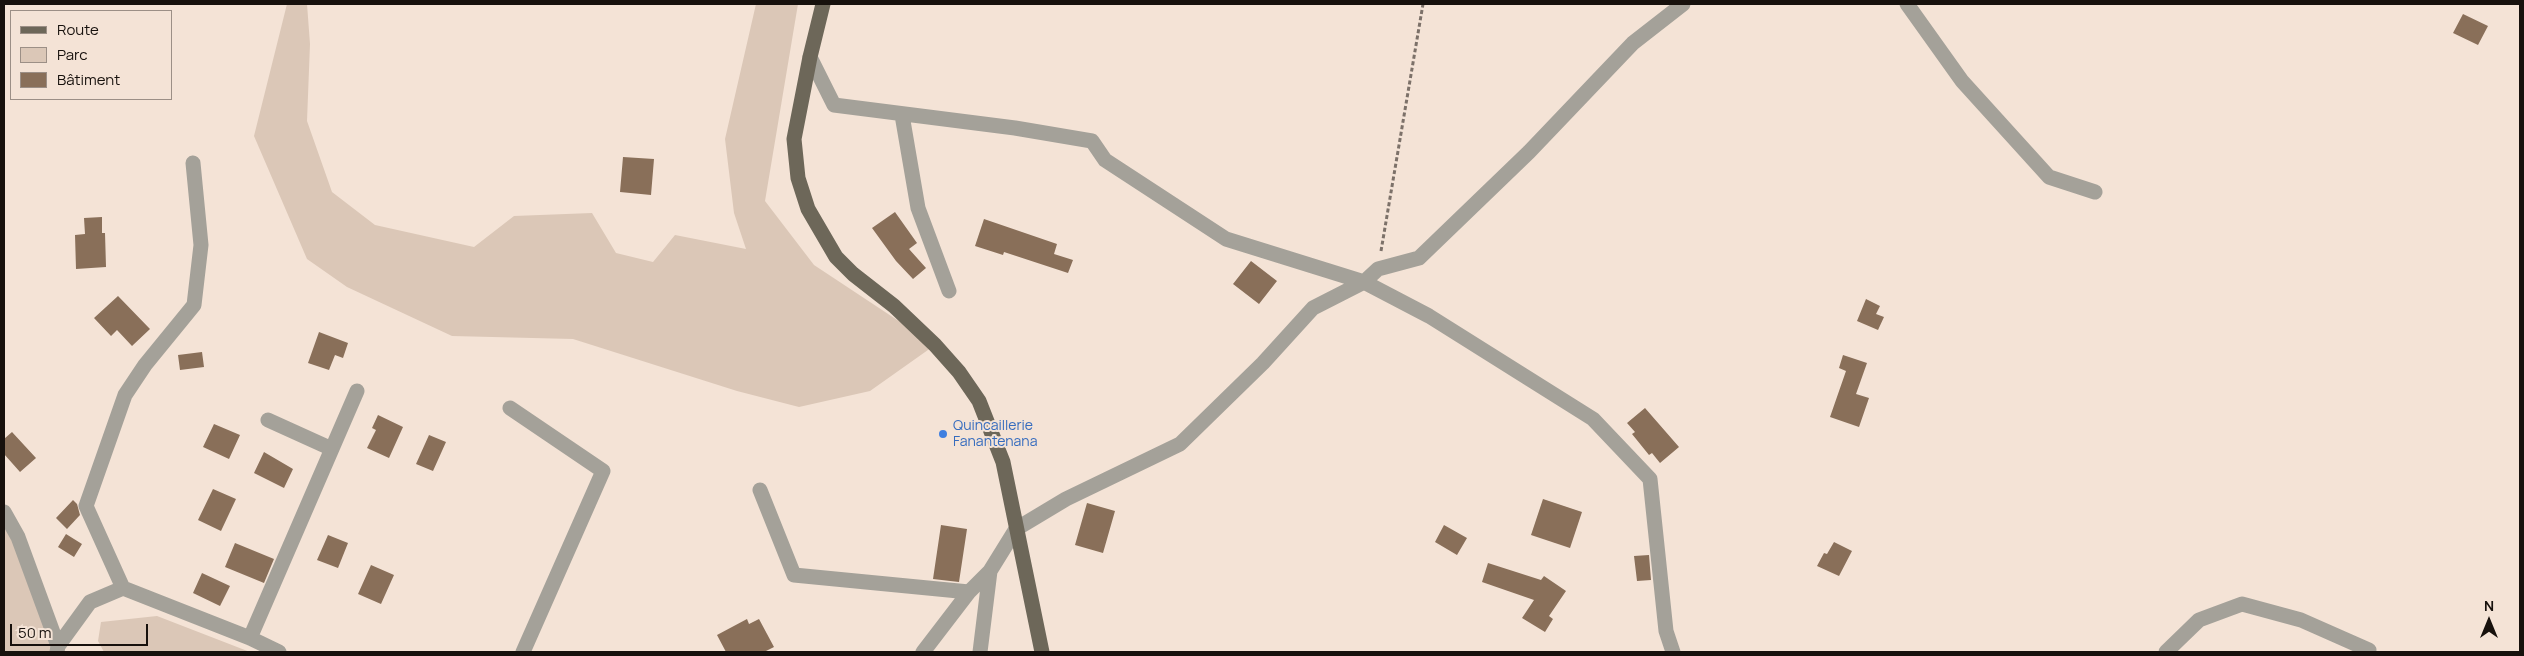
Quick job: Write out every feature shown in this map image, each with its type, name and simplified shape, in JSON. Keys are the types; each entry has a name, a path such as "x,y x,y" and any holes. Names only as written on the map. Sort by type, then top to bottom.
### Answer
{"main road":[{"path":"823,4 794,139 798,178 808,209 836,257 853,274 894,306 935,345 959,372 979,401 1003,462 1042,652"}],"street":[{"path":"924,652 968,592 990,571 1016,529 1066,499 1180,444 1263,364 1313,308 1364,282 1378,269 1419,258 1529,152 1633,43 1683,4"},
{"path":"1908,4 1962,82 2049,177 2095,192"},
{"path":"810,58 834,105 1015,128 1092,141 1105,160 1226,238 1364,282 1429,316 1593,419 1650,479 1666,631 1673,652"},
{"path":"902,115 918,208 950,291"},
{"path":"193,163 201,245 194,305 145,365 125,395 114,421 86,506 123,588 250,638 279,652"},
{"path":"250,638 357,391"},
{"path":"510,408 603,471 523,652"},
{"path":"268,420 332,449"},
{"path":"760,490 794,575 968,592"},
{"path":"4,512 18,537 58,649"},
{"path":"980,652 990,571"},
{"path":"58,649 90,602 123,588"},
{"path":"2166,652 2199,620 2242,604 2301,620 2369,650"}],"path":[{"path":"1378,269 1423,4"}],"green space":[{"path":"287,4 307,4 310,44 307,121 332,192 375,225 474,247 514,216 592,213 616,253 653,262 675,235 746,249 734,213 725,139 756,4 798,4 765,201 814,265 935,345 870,391 799,407 737,391 573,339 452,336 347,287 307,259 254,136"},
{"path":"4,508 57,652 4,652"},
{"path":"157,616 250,652 104,652 98,641 101,622"}],"building":[{"path":"2463,14 2488,26 2478,45 2453,33"},
{"path":"623,157 654,159 651,195 620,192"},
{"path":"895,212 917,243 909,249 926,268 913,279 896,261 872,228"},
{"path":"102,217 102,233 105,233 106,267 76,269 75,235 85,234 84,218"},
{"path":"984,219 1057,244 1054,254 1073,260 1068,273 1004,252 1003,255 975,246"},
{"path":"1251,261 1277,281 1259,304 1233,284"},
{"path":"118,296 150,329 132,346 117,330 111,336 94,318"},
{"path":"1866,299 1880,306 1876,314 1884,317 1878,330 1857,321"},
{"path":"319,332 348,343 343,358 335,355 329,370 308,363"},
{"path":"202,352 204,367 180,370 178,355"},
{"path":"1843,355 1867,363 1856,394 1869,398 1859,427 1830,417 1846,371 1839,368"},
{"path":"1645,408 1679,447 1660,463 1652,453 1649,455 1632,434 1635,432 1627,423"},
{"path":"378,415 403,427 389,458 367,448 376,430 372,428"},
{"path":"214,424 240,435 229,459 203,447"},
{"path":"12,432 36,458 20,472 4,454 4,439"},
{"path":"429,435 446,442 433,471 416,464"},
{"path":"264,452 293,469 284,488 254,473"},
{"path":"213,489 236,499 221,531 198,520"},
{"path":"1543,499 1582,512 1570,548 1531,535"},
{"path":"73,500 77,504 80,515 67,529 56,518"},
{"path":"1087,503 1115,511 1103,553 1075,545"},
{"path":"941,525 967,529 959,582 933,579"},
{"path":"1444,525 1467,538 1457,555 1435,542"},
{"path":"66,534 82,544 74,557 58,547"},
{"path":"328,535 348,543 338,568 317,560"},
{"path":"1834,542 1852,551 1839,576 1817,566 1824,553 1827,554"},
{"path":"235,543 274,559 264,583 225,567"},
{"path":"1649,555 1651,580 1637,581 1634,556"},
{"path":"1488,563 1541,580 1544,576 1566,591 1549,616 1553,619 1545,632 1522,618 1534,600 1482,582"},
{"path":"371,565 394,575 381,604 358,594"},
{"path":"202,573 230,586 220,606 193,593"},
{"path":"747,619 749,624 759,619 774,647 764,652 726,652 717,635"}],"place":[{"name":"Quincaillerie Fanantenana","path":"943,434"}]}
